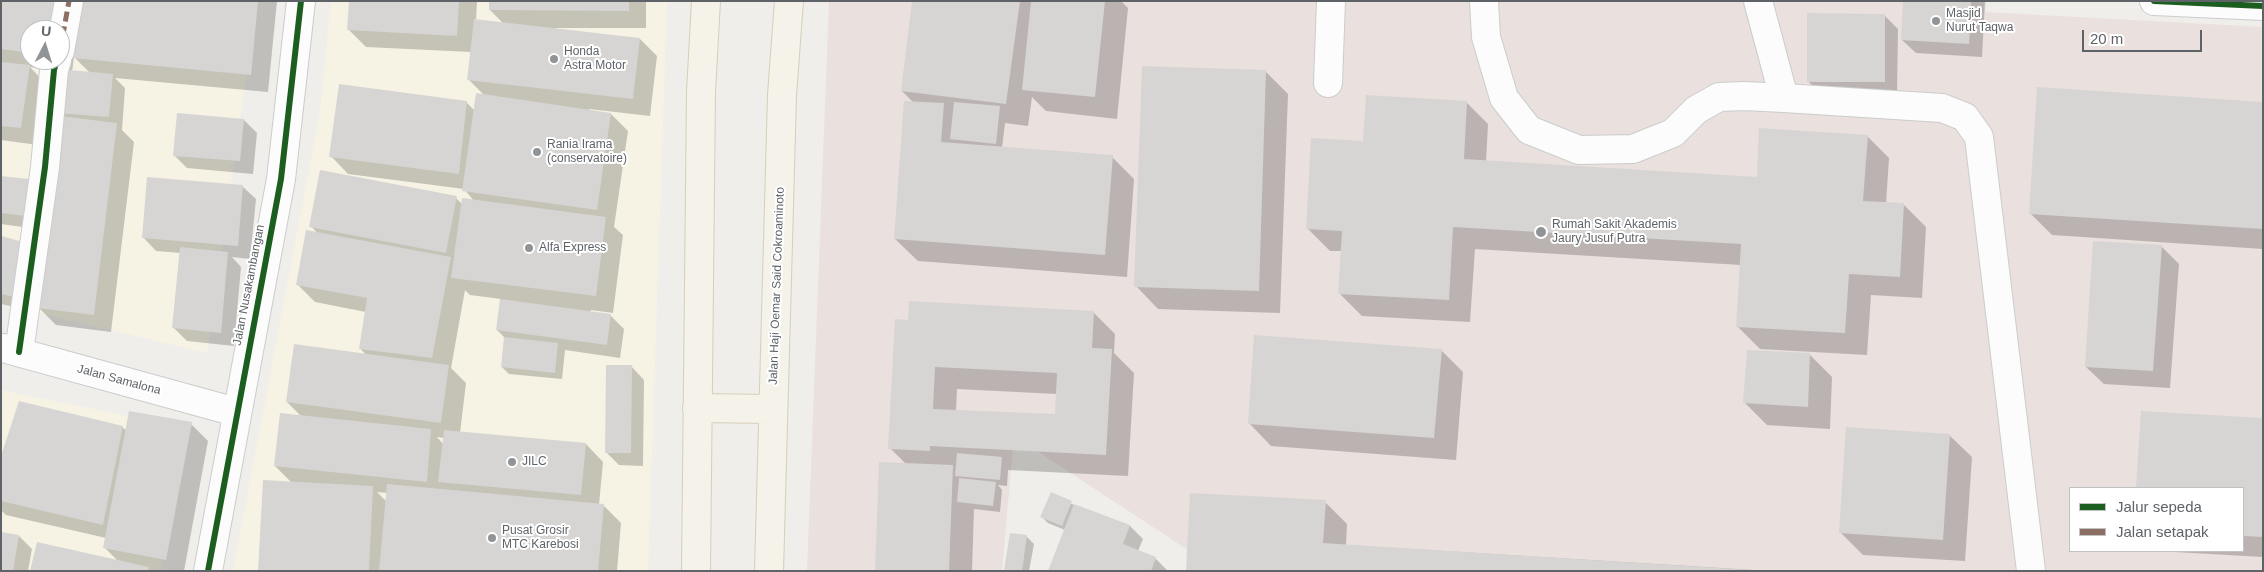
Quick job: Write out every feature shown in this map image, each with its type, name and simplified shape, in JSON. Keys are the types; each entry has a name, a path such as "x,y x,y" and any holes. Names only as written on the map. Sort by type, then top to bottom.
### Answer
{"main road":[{"path":"696,571 701,92 706,1"},
{"name":"Jalan Haji Oemar Said Cokroaminoto","path":"768,571 782,94 789,1"},
{"path":"697,408 773,410"}],"street":[{"path":"66,20 69,1"},
{"name":"Jalan Nusakambangan","path":"208,571 236,412 281,179 301,1"},
{"path":"1328,83 1331,1"},
{"path":"1484,1 1486,37 1504,98 1529,130 1579,150 1633,149 1673,133 1696,110 1719,97 1744,96 1942,108 1965,117 1979,137 2032,571"},
{"path":"1758,1 1784,98"},
{"path":"2154,1 2263,6"},
{"path":"10,350 45,167 54,70"},
{"name":"Jalan Samalona","path":"10,350 236,412"}],"shaded area":[{"path":"1,1 257,1 207,353 1,304"},
{"path":"331,1 667,1 648,571 233,571 320,112"},
{"name":"Rumah Sakit Akademis Jaury Jusuf Putra","path":"829,1 1986,1 1985,12 2263,27 2263,571 1220,571 1014,436 1002,571 807,571"},
{"path":"1,390 190,429 160,571 1,571"}],"building":[{"path":"1,1 62,1 59,20 20,20 20,52 1,49"},
{"path":"79,1 258,1 251,75 73,58"},
{"path":"349,1 459,1 457,36 347,30"},
{"path":"489,1 629,1 629,11 489,10"},
{"path":"912,1 1020,1 1006,104 901,91"},
{"path":"1031,1 1105,1 1095,97 1022,90"},
{"name":"Masjid Nurut Taqwa","path":"1903,1 1971,1 1969,44 1901,40"},
{"path":"1807,13 1885,14 1885,82 1807,82"},
{"name":"Honda Astra Motor","path":"474,19 640,38 633,99 467,80"},
{"path":"1,62 20,64 20,70 29,70 21,128 1,126"},
{"path":"1142,66 1266,70 1259,291 1134,287"},
{"path":"59,70 113,74 109,117 55,113"},
{"path":"339,84 467,101 459,174 329,157"},
{"path":"2037,87 2263,102 2263,229 2029,214"},
{"name":"Rania Irama (conservatoire)","path":"476,93 611,113 597,210 462,191"},
{"path":"1366,95 1467,101 1464,159 1757,177 1759,128 1868,135 1863,201 1904,203 1900,277 1849,274 1845,333 1736,327 1741,244 1453,227 1449,300 1338,294 1342,231 1306,229 1311,138 1363,141"},
{"path":"904,101 944,103 941,142 1113,155 1105,255 894,239"},
{"path":"954,102 1000,106 996,144 950,139"},
{"path":"177,113 244,119 240,161 173,156"},
{"path":"60,116 117,123 94,315 37,308"},
{"path":"320,170 457,196 446,253 309,227"},
{"path":"1,176 37,180 32,217 1,213"},
{"path":"147,177 243,185 238,246 142,238"},
{"name":"Alfa Express","path":"462,198 606,217 596,296 451,278"},
{"path":"306,230 451,257 432,358 359,349 367,298 296,285"},
{"path":"1,236 27,243 15,297 1,294"},
{"path":"2093,241 2162,245 2153,371 2085,367"},
{"path":"180,247 228,252 221,333 172,328"},
{"path":"500,299 611,314 607,345 496,330"},
{"path":"909,301 1094,311 1092,348 1112,349 1106,455 930,446 930,451 888,449 895,319 908,320","holes":["935,367 1057,373 1055,414 933,409"]},
{"path":"1254,335 1442,349 1434,438 1248,424"},
{"path":"504,337 558,343 555,373 501,367"},
{"path":"294,344 449,365 441,423 286,402"},
{"path":"1747,350 1810,353 1808,407 1743,403"},
{"path":"606,365 632,365 631,453 605,453"},
{"path":"19,401 123,426 103,525 1,501 1,456"},
{"path":"129,411 192,422 166,560 103,548"},
{"path":"2141,411 2263,418 2263,537 2244,536 2244,487 2136,487"},
{"path":"280,413 431,429 427,482 274,466"},
{"path":"1846,427 1950,434 1943,540 1839,533"},
{"name":"JILC","path":"444,430 586,443 581,495 438,482"},
{"path":"957,453 1002,457 1000,480 955,476"},
{"path":"879,462 953,465 949,571 875,571"},
{"path":"959,478 996,482 993,506 957,502"},
{"path":"263,480 373,486 369,571 258,571"},
{"name":"Pusat Grosir MTC Karebosi","path":"387,484 604,504 598,571 379,571"},
{"path":"1051,492 1072,501 1062,526 1040,517"},
{"path":"1190,493 1326,500 1323,543 1766,571 1186,571"},
{"path":"1074,504 1130,525 1123,544 1156,557 1151,571 1048,571"},
{"path":"1,532 19,535 13,571 1,571"},
{"path":"1010,533 1027,535 1022,571 1004,571"},
{"path":"37,542 149,567 148,571 30,571"}],"marked path":[{"path":"66,20 69,1"}],"cycle path":[{"path":"208,571 281,179 301,1"},
{"path":"2154,1 2263,6"},
{"path":"19,352 45,167 54,70"}],"place":[{"name":"Masjid Nurut Taqwa","path":"1936,21"},
{"name":"Honda Astra Motor","path":"554,59"},
{"name":"Rania Irama (conservatoire)","path":"537,152"},
{"name":"Rumah Sakit Akademis Jaury Jusuf Putra","path":"1541,232"},
{"name":"Alfa Express","path":"529,248"},
{"name":"JILC","path":"512,462"},
{"name":"Pusat Grosir MTC Karebosi","path":"492,538"}]}
